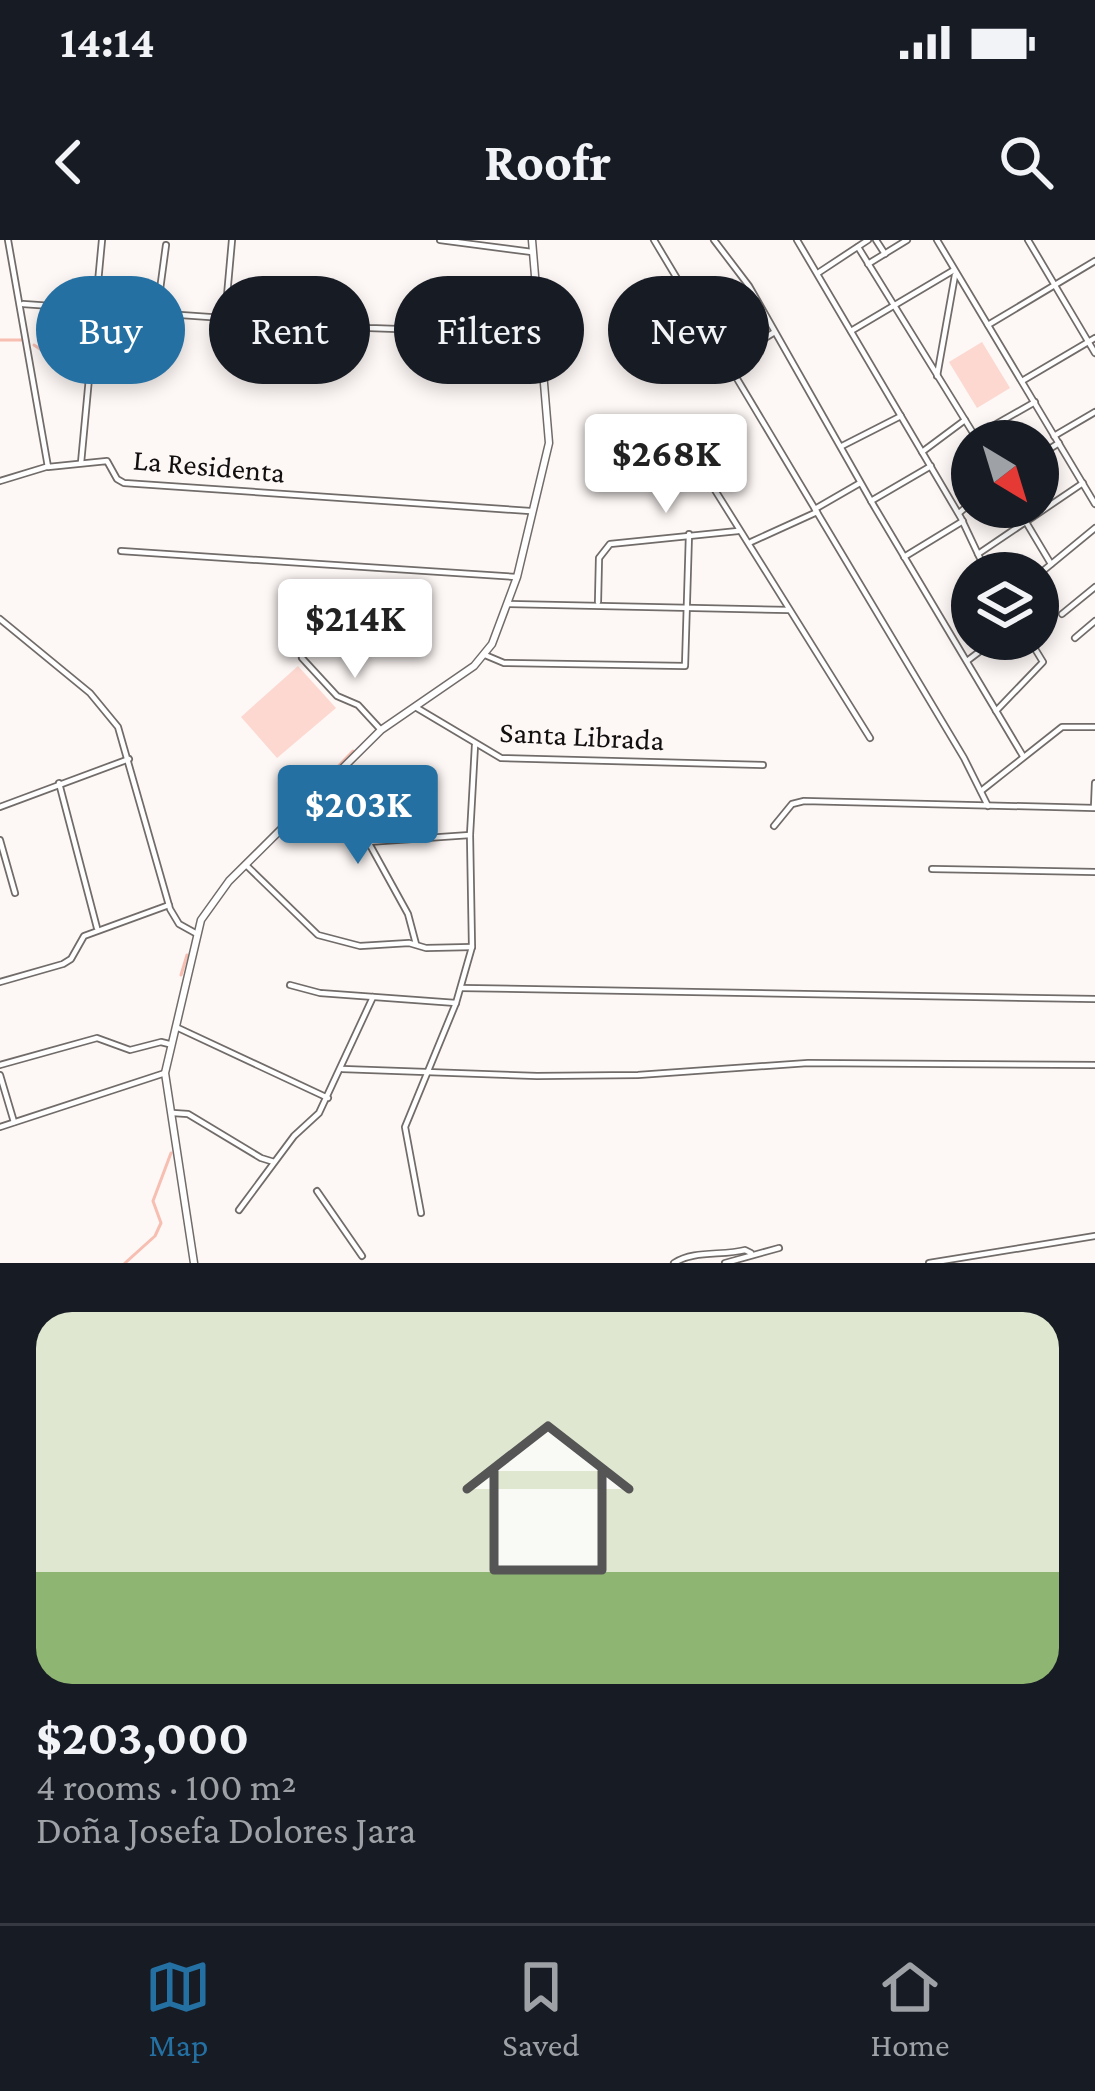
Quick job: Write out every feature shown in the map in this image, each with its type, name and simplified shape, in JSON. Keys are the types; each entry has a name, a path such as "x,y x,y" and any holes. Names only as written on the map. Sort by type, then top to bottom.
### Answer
{"street":[{"path":"8,240 48,467"},
{"path":"98,276 102,240"},
{"path":"229,276 232,240"},
{"path":"440,240 532,252"},
{"path":"532,240 534,276"},
{"path":"654,240 676,276"},
{"path":"714,240 749,286 1023,756"},
{"path":"797,240 951,501"},
{"path":"817,274 872,240 885,254"},
{"path":"868,263 907,240"},
{"path":"937,240 1045,420"},
{"path":"1028,240 1053,286 1092,340 1095,353"},
{"path":"162,276 166,245"},
{"path":"858,247 965,420"},
{"path":"988,325 1095,261"},
{"path":"851,331 955,270"},
{"path":"938,376 955,270"},
{"path":"22,304 36,305"},
{"path":"769,336 775,332"},
{"path":"1022,381 1092,340"},
{"path":"81,463 88,384"},
{"path":"194,1263 165,1073 197,934 210,904 245,865 381,730 485,655 509,604 536,512 549,443 543,384"},
{"path":"740,384 988,806"},
{"path":"1006,420 1035,402"},
{"path":"1059,437 1095,412"},
{"path":"840,446 901,416"},
{"path":"922,452 951,430"},
{"path":"1059,444 1095,504"},
{"name":"La Residenta","path":"0,481 48,467 107,461 124,483 536,512"},
{"path":"871,500 931,466"},
{"path":"703,471 870,739"},
{"path":"750,542 816,511 860,482"},
{"path":"1059,499 1083,484"},
{"path":"1059,558 1095,527"},
{"path":"904,557 952,528"},
{"path":"981,552 1014,528"},
{"path":"598,604 599,558 615,541 738,531"},
{"path":"485,655 504,663 685,666 689,534"},
{"path":"121,551 518,578"},
{"path":"1062,614 1095,587"},
{"path":"509,604 790,610"},
{"path":"0,620 97,699 118,727 169,904 179,925 197,934"},
{"path":"1075,638 1095,621"},
{"path":"302,658 334,693 358,704 381,730"},
{"path":"996,711 1042,660"},
{"name":"Santa Librada","path":"412,706 501,758 763,765"},
{"path":"981,790 1062,727 1095,727"},
{"path":"422,1213 405,1127 457,1003 472,947 470,835 475,745"},
{"path":"0,807 129,759"},
{"path":"333,778 408,914 416,944"},
{"path":"775,826 792,804 804,801 1094,808 1095,782"},
{"path":"59,783 97,930"},
{"path":"368,842 470,835"},
{"path":"0,840 15,893"},
{"path":"245,865 312,930 360,946 472,947"},
{"path":"932,869 1095,872"},
{"path":"0,982 63,964 80,940 97,930 169,904"},
{"path":"290,985 320,993 457,1003"},
{"path":"461,988 1095,999"},
{"path":"239,1210 328,1097 374,997"},
{"path":"174,1026 328,1097"},
{"path":"0,1065 98,1038 125,1050 170,1044"},
{"path":"342,1069 618,1076 808,1063 1095,1065"},
{"path":"0,1127 165,1073"},
{"path":"0,1075 14,1122"},
{"path":"172,1113 188,1114 274,1162"},
{"path":"317,1191 362,1256"},
{"path":"929,1263 1095,1236"},
{"path":"725,1263 778,1248"},
{"path":"674,1263 688,1255 752,1253"},
{"path":"752,1253 754,1263"}],"shaded area":[{"path":"982,342 1010,388 977,408 949,362"},
{"path":"298,666 336,708 277,758 241,717"}],"waterway":[{"path":"0,340 22,340"},
{"path":"322,783 353,751"},
{"path":"181,975 187,955"},
{"path":"125,1263 155,1236 161,1223 153,1201 171,1153"}]}
